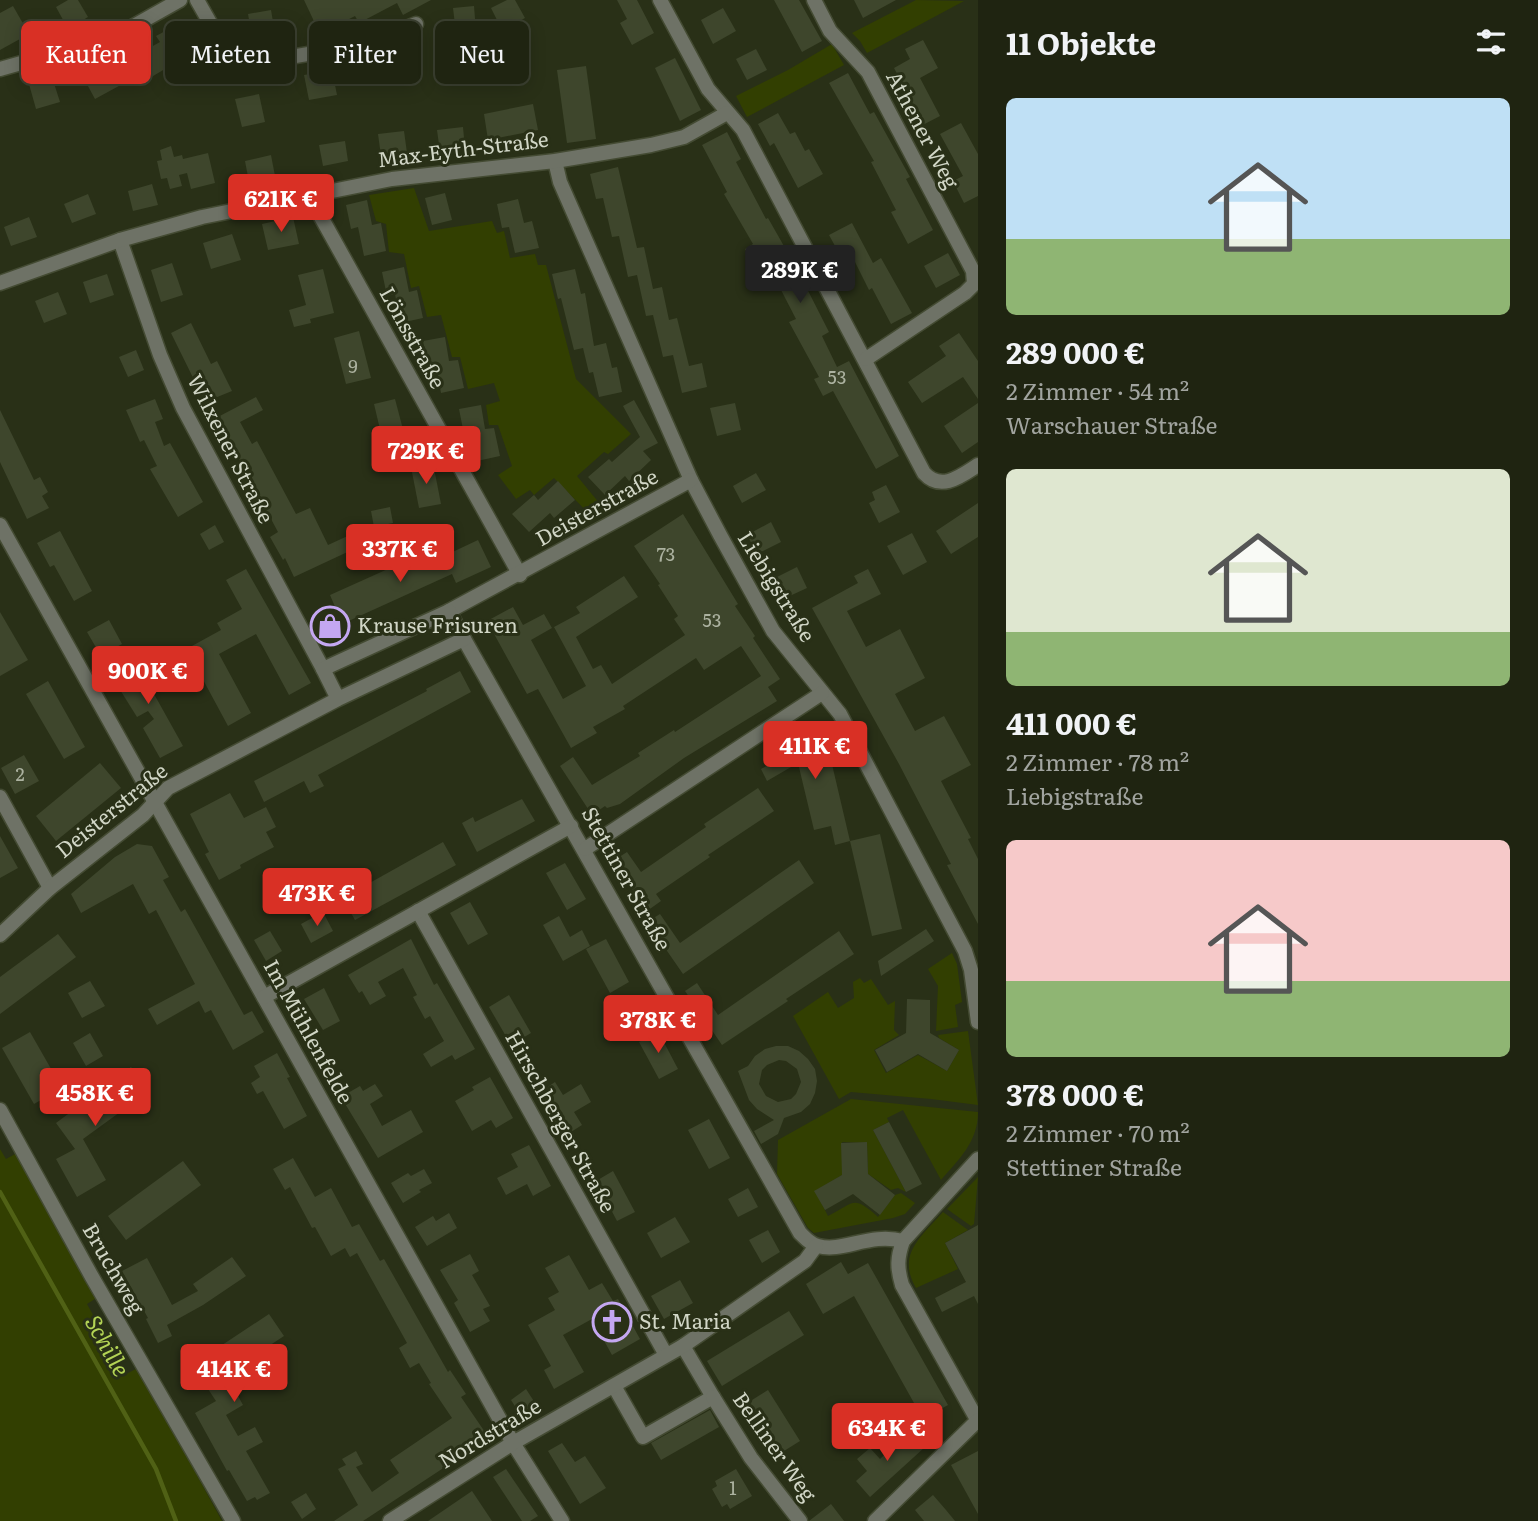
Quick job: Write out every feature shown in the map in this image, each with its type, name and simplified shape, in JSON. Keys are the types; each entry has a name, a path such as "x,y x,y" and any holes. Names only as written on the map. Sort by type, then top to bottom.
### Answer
{"street":[{"path":"0,69 116,36 180,0"},
{"path":"197,0 226,51 248,64 309,54"},
{"path":"660,0 708,89 743,130 924,472 931,480 944,483 959,478 978,465"},
{"name":"Athener Weg","path":"814,0 830,31 868,72 974,271 974,284 965,293 866,359"},
{"name":"Max-Eyth-Straße","path":"0,284 120,240 202,217 392,179 555,161 651,145 684,137 727,113"},
{"name":"Liebigstraße","path":"555,161 560,182 691,480 758,607 840,714 965,951 971,970 978,1022"},
{"name":"Lönsstraße","path":"313,193 321,217 520,575"},
{"name":"Wilxener Straße","path":"120,240 160,355 183,408 338,699"},
{"name":"Deisterstraße","path":"323,669 520,575 691,480"},
{"name":"Im Mühlenfelde","path":"0,525 513,1443 562,1521"},
{"name":"Stettiner Straße","path":"449,611 800,1233 816,1246"},
{"name":"Deisterstraße","path":"0,935 50,888 143,815 168,788 338,699 464,639"},
{"path":"585,849 822,693"},
{"path":"0,797 50,888"},
{"path":"264,998 571,826"},
{"name":"Hirschberger Straße","path":"418,911 666,1355"},
{"name":"Bruchweg","path":"0,1110 92,1278 233,1521"},
{"path":"875,1521 978,1421 902,1285 897,1268 903,1241 978,1159"},
{"path":"683,1346 805,1261 816,1246 829,1247 888,1237 903,1241"},
{"name":"Nordstraße","path":"390,1521 513,1443 683,1346"},
{"name":"Belliner Weg","path":"683,1346 751,1458 800,1521"},
{"path":"614,1386 643,1437 713,1397"}],"green space":[{"path":"916,0 964,1 867,53 852,33"},
{"path":"832,44 844,65 747,117 736,96"},
{"path":"414,188 429,231 492,221 497,233 504,231 510,258 535,254 538,265 546,265 576,379 631,434 608,454 604,452 577,476 605,510 595,520 554,478 534,495 530,490 516,499 498,475 512,466 498,425 489,425 486,405 500,401 494,383 468,389 460,357 452,357 441,315 427,317 419,286 411,288 404,254 389,252 386,224 376,221 369,195"},
{"path":"952,953 957,964 962,1002 955,1005 958,1027 936,1031 938,986 928,969"},
{"path":"860,978 864,983 871,979 888,1005 895,1001 894,1030 899,1035 874,1050 886,1073 918,1055 947,1071 959,1050 938,1035 968,1031 978,1105 851,1092 839,1099 793,1016 828,992 838,1008 854,998 853,982"},
{"path":"851,1099 978,1112 975,1132 961,1157 941,1180 903,1110 887,1118 889,1122 873,1130 906,1192 898,1188 891,1190 868,1174 867,1143 842,1142 842,1175 815,1191 828,1216 858,1203 878,1217 895,1195 901,1193 915,1203 905,1214 893,1218 814,1233 808,1228 777,1174 778,1140"},
{"path":"0,1149 6,1159 17,1153 98,1297 87,1304 126,1374 138,1368 222,1521 0,1521"},
{"path":"978,1177 974,1224 971,1226 947,1209"},
{"path":"943,1212 968,1230 945,1243 958,1269 916,1288 909,1265 910,1255 920,1238"}],"building":[{"path":"68,0 78,0 88,17 81,21 64,21 56,7"},
{"path":"304,0 431,0 403,15 397,3 363,21 358,21 355,16 345,21 314,21"},
{"path":"507,0 515,0 525,18 519,21 498,21 491,8"},
{"path":"617,0 637,0 654,33 632,45 620,23 627,19"},
{"path":"774,0 799,0 822,41 802,52"},
{"path":"854,0 896,0 863,18"},
{"path":"13,6 22,21 21,38 0,50 0,13"},
{"path":"474,6 475,21 455,21 453,8"},
{"path":"723,8 736,31 713,44 701,20"},
{"path":"271,10 273,21 249,21 248,14"},
{"path":"165,31 165,69 151,77 151,47 160,42 156,36"},
{"path":"923,40 938,68 920,78 940,116 915,129 903,106 912,102 894,68 910,59 905,49"},
{"path":"756,49 767,70 747,80 736,59"},
{"path":"675,58 701,110 680,121 655,68"},
{"path":"586,66 596,139 567,143 557,70"},
{"path":"848,73 870,114 874,112 910,177 906,179 933,230 908,244 891,212 896,210 871,162 874,161 829,83"},
{"path":"309,74 309,84 335,84 337,95 309,100 304,75"},
{"path":"29,84 54,84 60,102 36,109"},
{"path":"87,84 122,84 95,99"},
{"path":"259,94 265,122 242,127 235,99"},
{"path":"533,104 538,130 488,140 484,114"},
{"path":"778,113 790,134 795,132 805,151 809,149 823,174 798,188 774,143 770,146 758,124"},
{"path":"961,123 978,154 978,196 964,203 953,181 963,176 940,134"},
{"path":"463,127 465,149 440,152 437,130"},
{"path":"404,131 407,153 381,156 378,134"},
{"path":"727,132 741,159 736,162 766,219 768,218 797,269 829,332 822,336 837,367 849,361 899,456 876,469 833,391 823,396 814,379 819,377 789,322 796,319 766,261 755,267 745,249 753,244 724,194 727,192 702,145"},
{"path":"345,141 348,161 323,166 319,145"},
{"path":"171,146 174,157 182,155 183,159 208,153 215,183 191,189 187,173 179,175 182,186 170,189 167,178 161,179 157,161 162,160 160,150"},
{"path":"271,155 275,176 249,182 245,161"},
{"path":"618,167 637,248 644,247 653,289 662,287 669,320 677,318 689,366 702,363 707,387 682,393 673,355 663,357 653,315 646,316 637,275 628,277 619,236 612,237 603,198 596,199 590,174"},
{"path":"152,184 158,205 133,211 128,191"},
{"path":"445,193 452,220 432,225 425,198"},
{"path":"88,194 96,214 72,223 64,204"},
{"path":"518,199 524,223 532,221 539,248 515,253 509,227 502,228 497,204"},
{"path":"367,200 372,225 381,223 386,251 364,256 358,227 351,229 346,205"},
{"path":"29,217 37,237 11,246 4,227"},
{"path":"293,217 299,244 268,250 262,224"},
{"path":"852,223 873,263 881,258 912,313 891,324 872,288 869,290 849,250 840,255 829,235"},
{"path":"232,234 241,260 211,269 203,243"},
{"path":"948,253 960,275 936,288 924,266"},
{"path":"172,263 183,295 161,302 151,270"},
{"path":"404,267 409,292 417,290 423,318 400,323 395,294 387,296 382,272"},
{"path":"323,269 334,313 310,319 311,323 294,327 289,310 306,305 298,275"},
{"path":"575,269 581,294 585,293 594,346 606,343 612,368 617,367 622,392 599,397 583,348 574,350 552,274"},
{"path":"107,274 114,295 90,303 83,282"},
{"path":"58,292 67,314 44,323 35,301"},
{"path":"191,323 211,364 217,361 232,391 205,402 171,333"},
{"path":"359,331 371,378 346,384 334,338"},
{"path":"959,333 978,361 978,399 963,377 922,403 908,382 946,356 939,346"},
{"path":"445,337 449,361 458,360 464,388 441,393 436,364 428,366 423,341"},
{"path":"136,350 144,370 128,377 119,357"},
{"path":"256,397 263,410 240,422 252,444 257,441 296,514 310,508 328,545 365,528 371,541 294,577 270,537 278,532 225,433 222,434 214,419"},
{"path":"155,399 163,419 155,422 164,446 170,443 203,502 178,517 150,469 157,466 144,440 140,442 126,410"},
{"path":"395,399 405,437 383,442 374,404"},
{"path":"634,400 658,443 643,451 651,460 629,481 625,476 605,495 588,477 609,459 612,462 640,437 623,406"},
{"path":"735,403 741,430 717,436 710,408"},
{"path":"978,403 978,442 962,453 944,426"},
{"path":"481,405 485,429 494,428 500,456 477,461 472,432 464,434 459,409"},
{"path":"0,410 34,480 40,477 48,492 42,496 49,508 27,519 0,462"},
{"path":"433,463 441,504 419,508 411,467"},
{"path":"756,473 766,490 742,503 733,486"},
{"path":"558,481 575,500 554,518 550,513 529,532 512,514 534,495 538,500"},
{"path":"886,485 900,512 879,523 869,503 875,500 872,492"},
{"path":"978,503 978,537 951,554 936,531"},
{"path":"390,507 393,523 374,527 371,511"},
{"path":"683,514 738,604 735,606 755,636 753,638 780,679 768,687 777,701 684,758 620,804 607,808 605,806 592,815 560,766 573,757 592,785 761,676 741,646 704,670 696,658 623,706 625,709 593,727 597,733 571,748 538,689 527,694 487,621 513,607 523,625 544,614 552,628 531,640 563,699 586,686 554,627 580,613 576,607 624,576 638,597 576,637 593,669 601,665 612,684 685,635 674,619 678,616 658,585 660,584 634,546"},
{"path":"771,522 781,542 757,554 747,535"},
{"path":"215,525 224,542 209,550 200,534"},
{"path":"60,531 92,591 74,601 54,565 50,567 37,543"},
{"path":"912,533 927,562 903,575 887,546"},
{"path":"478,540 491,567 456,583 452,574 342,624 346,631 326,643 315,619 336,609 330,595 439,546 444,556"},
{"path":"797,567 807,588 781,600 771,580"},
{"path":"246,569 311,683 289,695 256,634 219,654 251,713 228,726 194,663 189,666 181,652 221,630 217,623 242,609 226,580"},
{"path":"868,569 881,594 847,611 866,647 900,629 925,678 895,694 915,731 944,716 971,765 941,781 971,838 968,839 978,859 978,924 947,865 951,864 899,764 812,608 858,583 854,576"},
{"path":"0,612 28,660 0,676"},
{"path":"109,620 122,644 101,656 87,632"},
{"path":"146,659 158,680 149,685 183,746 160,758 143,728 154,719 148,711 137,717 112,677"},
{"path":"460,671 471,692 318,775 324,786 310,793 304,781 264,802 254,781"},
{"path":"48,681 85,747 64,759 26,694"},
{"path":"823,726 850,841 835,845 831,826 814,830 798,763 767,781 761,769 795,750 791,734"},
{"path":"24,755 39,781 15,794 1,768"},
{"path":"100,763 121,788 56,841 36,816"},
{"path":"758,788 774,811 656,894 661,901 647,911 613,861 627,852 641,872 706,827 704,824"},
{"path":"230,793 244,818 266,807 276,827 266,832 274,847 219,880 205,854 209,852 190,814"},
{"path":"522,799 535,821 477,852 462,823 473,817 475,822"},
{"path":"880,834 902,929 872,936 850,841"},
{"path":"0,836 18,868 0,878"},
{"path":"443,842 456,865 355,920 337,889 361,876 366,885"},
{"path":"137,844 152,846 169,877 163,880 181,912 185,909 244,1015 252,1011 264,1032 233,1050 211,1010 205,1013 199,1001 157,1025 148,1009 195,984 156,910 149,914 133,884 81,913 71,894 115,857"},
{"path":"799,860 814,883 683,974 647,922 660,914 680,943"},
{"path":"565,863 586,899 567,910 546,873"},
{"path":"470,902 488,934 468,945 450,913"},
{"path":"323,912 333,931 311,943 301,924"},
{"path":"559,916 570,937 582,930 590,946 563,961 543,925"},
{"path":"926,929 934,941 881,976 878,961"},
{"path":"270,931 282,951 266,961 254,940"},
{"path":"839,931 854,954 722,1045 685,991 697,983 718,1015"},
{"path":"58,934 76,957 0,1014 0,977"},
{"path":"411,939 434,985 437,983 475,1049 455,1060 452,1055 431,1067 423,1054 444,1041 430,1016 425,1019 413,997 417,995 403,968 378,982 386,996 370,1005 348,975"},
{"path":"606,939 629,982 610,993 586,949"},
{"path":"90,981 105,1006 82,1018 68,993"},
{"path":"324,988 340,1021 323,1030 304,999"},
{"path":"509,995 531,1033 511,1045 489,1007"},
{"path":"907,999 930,1000 930,1033 959,1050 947,1071 918,1054 887,1072 875,1050 906,1033"},
{"path":"658,1031 678,1069 659,1079 639,1042"},
{"path":"30,1032 62,1088 34,1104 2,1048"},
{"path":"90,1033 103,1056 86,1066 73,1043"},
{"path":"788,1046 799,1051 815,1069 817,1081 810,1104 801,1112 784,1118 778,1134 761,1144 754,1131 774,1120 749,1100 738,1071 748,1066 755,1056 765,1049","holes":["779,1060 786,1061 797,1069 801,1082 791,1099 778,1102 766,1096 759,1084 762,1070 767,1065"]},
{"path":"277,1053 307,1116 284,1129 263,1091 257,1094 251,1083 260,1077 254,1066"},
{"path":"131,1067 149,1091 83,1139 106,1180 77,1197 56,1159 75,1149 56,1123"},
{"path":"490,1077 513,1118 496,1128 491,1120 472,1131 455,1101"},
{"path":"555,1082 563,1095 581,1084 591,1102 574,1112 582,1125 563,1137 537,1094"},
{"path":"375,1084 383,1096 370,1104 382,1126 411,1110 423,1132 378,1158 341,1097 360,1086 363,1091"},
{"path":"709,1119 730,1158 709,1169 688,1130"},
{"path":"889,1122 922,1184 906,1192 873,1130"},
{"path":"867,1142 868,1174 895,1195 880,1215 853,1194 825,1210 814,1191 842,1175 841,1143"},
{"path":"529,1145 551,1186 533,1196 527,1184 506,1195 497,1178 518,1167 511,1154"},
{"path":"293,1158 315,1197 331,1188 352,1227 359,1224 380,1261 384,1259 448,1372 450,1370 466,1394 461,1397 489,1438 363,1521 334,1521 358,1505 338,1469 346,1465 342,1459 356,1451 363,1464 356,1467 372,1492 399,1473 390,1460 452,1418 429,1384 431,1383 419,1363 410,1368 399,1348 407,1343 357,1253 350,1257 345,1248 331,1256 290,1187 285,1190 273,1169"},
{"path":"183,1161 201,1185 126,1240 108,1216"},
{"path":"424,1169 432,1183 403,1203 391,1183 408,1173 411,1176"},
{"path":"613,1171 635,1212 617,1221 596,1181"},
{"path":"748,1188 758,1207 738,1217 728,1199"},
{"path":"449,1213 457,1228 427,1246 415,1227 433,1216 436,1221"},
{"path":"675,1217 690,1242 661,1258 647,1233"},
{"path":"978,1225 978,1304 974,1296 942,1312 935,1298 966,1282 945,1243"},
{"path":"768,1230 780,1252 762,1263 749,1240"},
{"path":"470,1254 479,1271 472,1275 490,1306 483,1309 490,1321 470,1332 454,1303 458,1300 440,1270"},
{"path":"569,1255 589,1290 602,1283 613,1301 618,1299 640,1339 612,1355 592,1319 563,1335 584,1372 554,1389 544,1370 551,1366 528,1325 555,1310 548,1298 559,1292 545,1268"},
{"path":"232,1257 246,1276 167,1325 172,1336 158,1343 146,1319 148,1318 122,1271 147,1258 172,1305 198,1291 193,1284"},
{"path":"841,1262 848,1274 868,1263 948,1405 923,1419 854,1296 823,1314 806,1284"},
{"path":"680,1280 693,1303 664,1319 651,1296"},
{"path":"789,1311 804,1335 722,1386 707,1361"},
{"path":"269,1314 284,1336 226,1374 243,1405 226,1415 238,1436 255,1427 263,1442 246,1451 270,1493 257,1500 255,1497 247,1501 195,1413 216,1401 192,1365"},
{"path":"526,1389 537,1406 521,1416 511,1400"},
{"path":"768,1390 800,1441 776,1456 744,1405"},
{"path":"710,1410 719,1427 661,1460 651,1443"},
{"path":"909,1431 925,1447 870,1497 856,1481 867,1471 857,1459 870,1448 880,1459"},
{"path":"562,1443 575,1462 585,1456 606,1488 580,1504 548,1451"},
{"path":"978,1451 978,1514 951,1465"},
{"path":"506,1469 538,1516 530,1521 522,1521 493,1477"},
{"path":"736,1469 752,1496 730,1509 727,1504 722,1507 712,1489 717,1486 715,1481"},
{"path":"472,1491 492,1521 428,1521"},
{"path":"306,1493 316,1509 302,1519 291,1502"},
{"path":"933,1495 955,1521 924,1521 915,1510"},
{"path":"831,1504 844,1521 809,1521"}],"waterway":[{"name":"Schille","path":"0,1192 156,1469 176,1521"}],"place":[{"name":"Krause Frisuren","path":"330,626"},
{"name":"St. Maria","path":"612,1322"}]}
